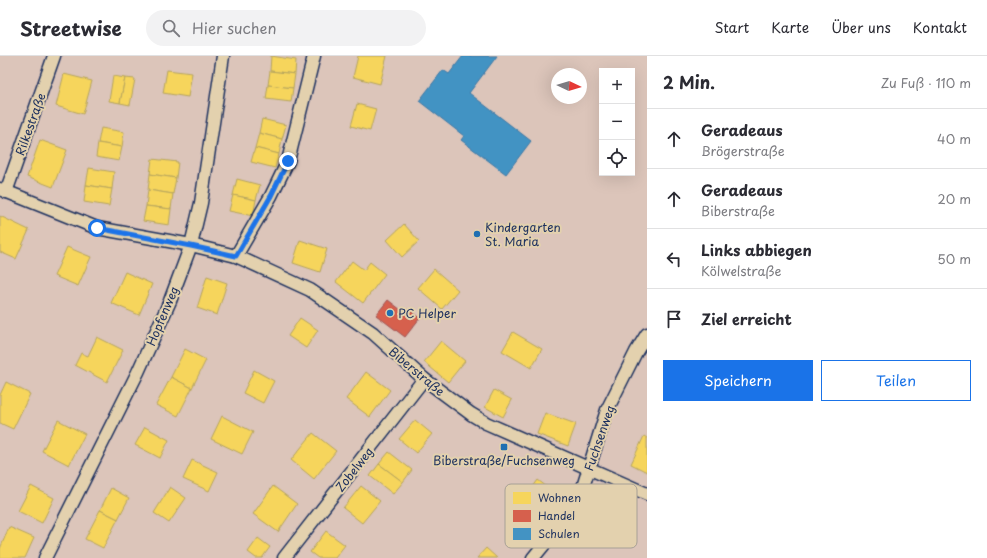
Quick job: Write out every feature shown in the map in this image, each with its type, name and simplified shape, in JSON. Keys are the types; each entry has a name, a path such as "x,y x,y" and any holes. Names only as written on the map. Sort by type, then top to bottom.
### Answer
{"street":[{"name":"Rilkestraße","path":"3,190 54,56"},
{"name":"Hopfenweg","path":"45,558 138,372 170,301 191,246 201,203 223,56"},
{"path":"236,256 271,196 288,161 314,56"},
{"name":"Biberstraße","path":"3,190 97,228 236,256 310,290 373,333 424,379 470,414 486,423 624,484"},
{"name":"Fuchsenweg","path":"584,484 607,410 636,352 647,334"},
{"name":"Zobelweg","path":"284,558 424,379"},
{"name":"Biberstraße","path":"637,490 647,494"},
{"name":"Fuchsenweg","path":"534,558 542,548"}],"building: Wohnen":[{"path":"271,56 296,60 295,74 270,71"},
{"path":"358,56 387,56 380,84 353,77"},
{"path":"167,70 192,73 188,97 163,93"},
{"path":"270,71 295,74 293,88 268,85"},
{"path":"64,74 92,81 83,114 56,106"},
{"path":"113,76 125,78 120,103 109,101"},
{"path":"125,78 135,79 130,105 120,103"},
{"path":"268,85 293,88 291,102 266,99"},
{"path":"357,104 376,109 370,131 351,126"},
{"path":"262,119 286,125 282,139 259,133"},
{"path":"101,128 124,132 122,147 98,143"},
{"path":"259,133 282,139 279,154 255,148"},
{"path":"40,140 67,150 53,187 27,177"},
{"path":"98,143 122,147 119,161 96,157"},
{"path":"255,148 279,154 275,168 251,162"},
{"path":"152,159 178,162 176,178 150,174"},
{"path":"89,168 114,172 112,189 86,185"},
{"path":"150,174 176,178 173,194 148,190"},
{"path":"237,179 260,185 256,200 233,195"},
{"path":"86,185 112,189 109,206 84,202"},
{"path":"148,190 173,194 171,209 146,206"},
{"path":"233,195 256,200 253,216 229,211"},
{"path":"146,206 171,209 169,225 143,221"},
{"path":"0,216 29,230 16,259 0,252"},
{"path":"404,224 419,241 402,257 387,240"},
{"path":"300,240 327,249 320,272 293,263"},
{"path":"67,247 91,257 78,286 54,276"},
{"path":"352,261 364,270 370,262 385,274 363,303 336,282"},
{"path":"434,269 458,290 442,309 418,288"},
{"path":"125,272 152,284 139,315 111,303"},
{"path":"207,276 227,283 217,315 197,308"},
{"path":"300,318 318,330 306,348 288,336"},
{"path":"513,332 542,349 531,368 502,351"},
{"path":"97,337 123,350 107,382 75,365 81,353 88,356"},
{"path":"441,341 465,361 448,382 424,362"},
{"path":"185,349 206,360 192,388 171,377"},
{"path":"254,370 274,381 263,403 243,393"},
{"path":"366,372 390,390 370,417 346,399"},
{"path":"171,377 192,388 178,416 156,405"},
{"path":"6,382 30,394 13,429 0,423 0,395"},
{"path":"494,390 512,400 503,417 485,407"},
{"path":"545,413 576,424 568,446 537,434"},
{"path":"222,416 253,432 242,454 211,439"},
{"path":"58,420 85,434 69,465 42,451"},
{"path":"415,420 432,434 416,453 399,439"},
{"path":"145,427 169,440 160,458 135,445"},
{"path":"313,433 336,451 314,479 291,460"},
{"path":"644,436 647,438 647,472 631,464"},
{"path":"389,452 412,470 403,482 379,464"},
{"path":"192,460 218,472 209,491 183,479"},
{"path":"379,464 403,482 393,494 370,476"},
{"path":"538,480 543,484 535,484"},
{"path":"31,486 54,498 42,523 18,511"},
{"path":"273,486 297,504 278,532 253,514"},
{"path":"361,486 380,501 362,523 343,508"},
{"path":"170,487 186,498 169,523 154,513"},
{"path":"111,488 129,498 118,519 100,510"},
{"path":"100,510 118,519 103,548 85,539"},
{"path":"9,527 34,538 25,558 0,558 0,549"},
{"path":"326,531 345,545 335,558 318,558 310,552"},
{"path":"258,538 270,547 262,558 256,558 248,552"},
{"path":"486,548 497,558 477,558"}],"building: Handel":[{"path":"388,300 405,313 408,309 420,318 405,337 376,315"}],"building: Schulen":[{"path":"463,56 497,56 469,93 531,141 506,174 461,140 464,136 419,101 443,70 449,74"}],"place":[{"name":"Kindergarten St. Maria","path":"477,234"},
{"name":"PC Helper","path":"390,313"},
{"name":"Biberstraße/Fuchsenweg","path":"504,447"}],"route":[{"path":"97,228 236,256 271,196 288,161"}]}
